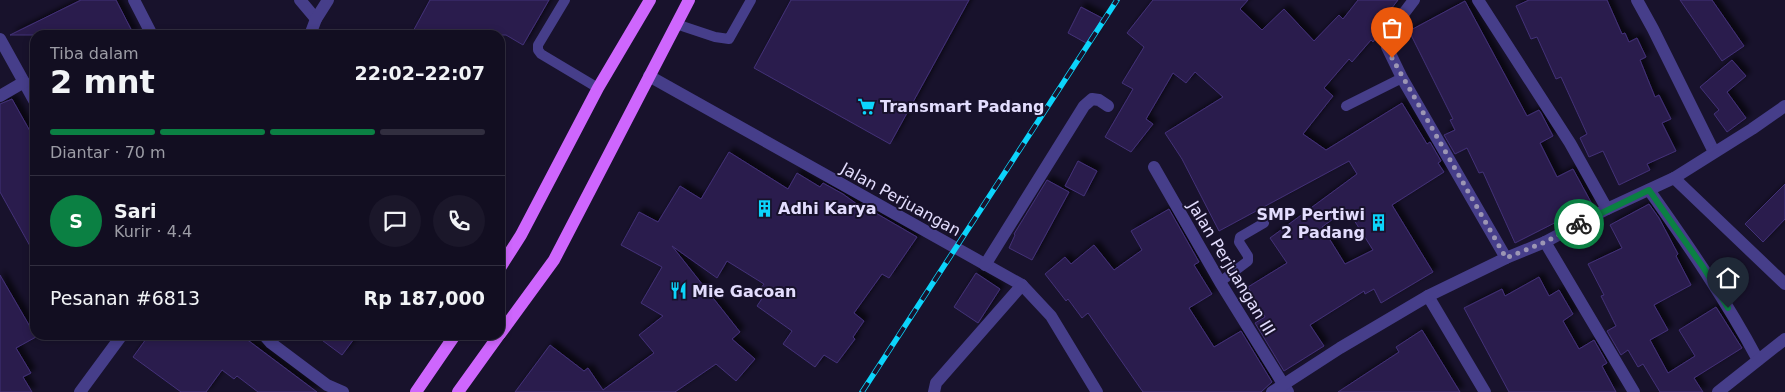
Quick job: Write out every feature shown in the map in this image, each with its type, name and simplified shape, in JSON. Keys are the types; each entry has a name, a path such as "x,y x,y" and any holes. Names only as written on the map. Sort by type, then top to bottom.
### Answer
{"main road":[{"path":"505,260 521,235 598,88 650,0"},
{"path":"505,327 554,260 689,0"},
{"path":"416,392 452,340"},
{"path":"458,392 496,340"}],"street":[{"path":"134,0 149,30"},
{"path":"300,0 316,19"},
{"path":"312,30 316,19 328,0"},
{"path":"1414,0 1389,33 1387,47 1402,78 1506,258"},
{"path":"1478,0 1570,143 1607,209"},
{"path":"1637,0 1714,152"},
{"path":"0,39 30,93"},
{"name":"Jalan Perjuangan","path":"649,76 1022,285 1051,316 1097,392"},
{"path":"0,96 24,82"},
{"path":"985,265 1084,106 1092,99 1099,100 1108,106"},
{"path":"1272,392 1285,388 1340,348 1428,296 1506,258 1545,242 1607,209 1674,178 1785,106"},
{"name":"Jalan Perjuangan III","path":"1154,168 1220,282 1285,388"},
{"path":"1674,178 1785,284"},
{"path":"1649,190 1703,267 1737,321 1758,360"},
{"path":"1545,242 1634,392"},
{"path":"934,392 936,383 1022,285"},
{"path":"1428,296 1485,392"},
{"path":"1718,392 1785,339"},
{"path":"80,392 118,340"},
{"path":"268,340 327,385 343,392"}],"lane":[{"path":"565,0 538,45 538,50 598,88"},
{"path":"676,24 715,37 729,39 751,0"},
{"path":"1346,106 1402,78"},
{"path":"1220,282 1248,261 1248,256 1239,242 1240,237 1264,223"}],"building":[{"path":"81,0 116,0 131,30 30,30 30,35 10,35"},
{"path":"430,0 549,0 523,45 505,35 505,30 414,30"},
{"name":"Transmart Padang","path":"791,0 969,0 890,144 754,68"},
{"path":"1153,0 1248,0 1240,9 1262,30 1284,9 1314,41 1339,15 1343,19 1358,0 1398,0 1388,13 1392,16 1373,42 1371,40 1352,62 1349,59 1324,88 1333,96 1303,134 1326,150 1402,103 1427,144 1430,142 1441,161 1438,163 1444,172 1392,205 1433,272 1381,303 1374,289 1365,294 1364,291 1310,325 1324,346 1284,371 1255,323 1265,317 1248,287 1287,263 1270,238 1357,174 1349,161 1219,231 1182,159 1165,133 1223,97 1195,72 1186,83 1173,73 1146,119 1153,124 1131,152 1105,137 1133,89 1122,83 1144,47 1127,33","holes":["1347,209 1373,250 1345,264 1322,227"]},
{"path":"1529,0 1607,0 1622,34 1625,33 1629,42 1637,38 1646,57 1640,60 1655,97 1659,95 1671,119 1662,123 1676,151 1647,164 1650,170 1619,185 1603,151 1589,157 1580,138 1587,134 1561,77 1556,79 1537,37 1531,39 1516,6"},
{"path":"1680,0 1712,0 1744,46 1722,61"},
{"path":"1465,1 1527,116 1539,110 1541,113 1553,136 1540,143 1557,177 1573,169 1592,204 1515,243 1483,172 1479,173 1467,148 1455,154 1444,135 1455,130 1450,120 1453,119 1409,31"},
{"path":"1081,7 1102,18 1088,44 1068,33"},
{"path":"1732,60 1746,76 1727,92 1746,118 1727,132 1714,114 1719,110 1700,87"},
{"path":"12,99 30,131 30,246 0,192 0,104"},
{"path":"729,152 788,189 797,173 820,187 823,183 843,194 872,215 874,212 917,237 889,278 882,274 854,313 864,321 853,337 855,339 837,363 824,355 815,367 783,344 792,331 757,306 763,297 757,293 764,284 727,261 717,278 672,246 740,332 732,339 755,359 736,381 716,364 675,392 515,392 550,345 584,371 588,368 603,390 654,353 639,335 663,316 641,303 662,267 621,245 639,212 658,222 680,186 701,199"},
{"path":"1078,161 1097,171 1084,196 1065,186"},
{"path":"1047,180 1069,192 1032,260 1009,248 1014,234"},
{"path":"1785,184 1785,219 1763,242 1745,224"},
{"path":"1649,204 1659,218 1678,254 1676,256 1691,285 1654,305 1668,330 1650,340 1668,373 1695,356 1679,330 1716,307 1742,348 1694,378 1703,392 1660,392 1643,364 1638,367 1628,350 1621,355 1607,331 1616,326 1601,296 1604,295 1588,264 1622,248 1610,225"},
{"path":"1169,209 1199,262 1194,265 1212,294 1189,308 1214,347 1241,331 1272,382 1261,392 1143,392 1088,313 1082,318 1068,299 1066,301 1045,274 1065,257 1071,264 1094,245 1114,270 1142,250 1131,231"},
{"path":"976,273 1000,289 978,323 954,307"},
{"path":"0,275 30,327 31,340 16,348 31,373 23,377 32,392 0,392"},
{"path":"1539,277 1549,296 1559,290 1573,314 1563,321 1579,349 1594,340 1607,363 1602,366 1616,392 1509,392 1464,308 1502,289 1505,296"},
{"path":"1422,330 1460,392 1338,392 1399,352 1396,347"},
{"path":"145,340 248,340 317,392 258,392 237,376 234,379 222,370 206,392 181,392 133,357"},
{"path":"322,340 353,340 342,355"}],"railway":[{"path":"862,392 1117,0"}],"way so far":[{"path":"1392,58 1506,258 1545,242 1579,224"}],"place":[{"name":"Transmart Padang","path":"866,106"},
{"name":"Adhi Karya","path":"764,208"},
{"name":"SMP Pertiwi 2 Padang","path":"1379,223"},
{"name":"Mie Gacoan","path":"678,291"}],"route":[{"path":"1579,224 1649,190 1703,267 1728,308"}]}
